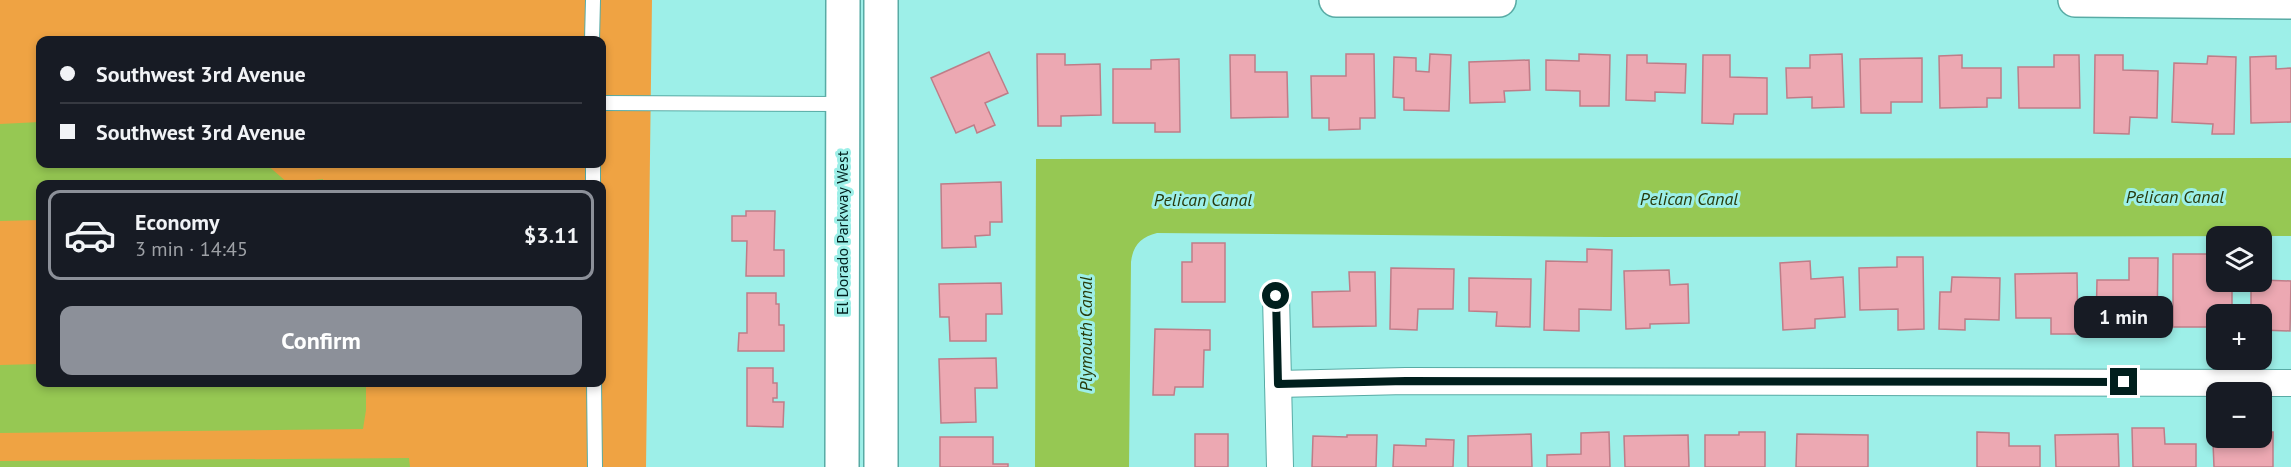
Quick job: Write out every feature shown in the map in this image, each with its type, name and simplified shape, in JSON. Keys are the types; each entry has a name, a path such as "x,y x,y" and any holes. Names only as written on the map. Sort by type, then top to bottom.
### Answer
{"street":[{"name":"El Dorado Parkway West","path":"842,464 843,0"},
{"path":"842,464 881,464 881,0"},
{"path":"1336,0 1499,0"},
{"path":"2074,0 2291,2"},
{"path":"1276,296 1280,467"},
{"path":"1278,384 1406,381 2291,383"}],"lane":[{"path":"592,36 593,0"},
{"path":"606,103 843,104"},
{"path":"594,387 595,467"}],"shaded area":[{"path":"0,0 652,0 646,467 0,467"}],"water":[{"path":"36,122 36,168 271,168 285,180 36,180 36,220 0,221 0,124"},
{"path":"2291,158 2291,236 2272,236 2272,226 2206,226 2206,236 1607,237 1157,233 1146,237 1139,243 1131,262 1129,467 1035,467 1036,159"},
{"path":"36,364 36,387 366,387 366,410 363,429 0,433 0,365"},
{"path":"409,458 410,467 0,467 0,461"}],"building":[{"path":"989,52 1008,93 985,103 995,125 977,133 974,125 956,133 931,78"},
{"path":"1037,54 1065,54 1065,65 1100,64 1101,115 1061,116 1061,126 1038,126"},
{"path":"1346,54 1374,54 1375,118 1360,118 1360,129 1329,130 1329,118 1312,118 1311,76 1346,76"},
{"path":"1430,54 1451,55 1449,111 1404,110 1404,98 1393,97 1394,57 1416,58 1416,71 1429,72"},
{"path":"1579,54 1610,55 1609,106 1580,106 1580,91 1546,90 1546,60 1579,61"},
{"path":"1842,54 1844,107 1812,108 1812,97 1787,98 1786,68 1810,68 1810,55"},
{"path":"1230,55 1255,55 1255,72 1287,72 1288,117 1231,118"},
{"path":"1627,55 1647,55 1647,63 1686,64 1685,93 1655,92 1655,101 1626,100"},
{"path":"1703,55 1730,55 1730,77 1767,78 1767,114 1734,114 1733,124 1702,123"},
{"path":"1962,55 1962,68 2001,68 2001,98 1987,98 1987,107 1940,108 1939,56"},
{"path":"2054,55 2079,55 2080,108 2019,108 2018,67 2054,67"},
{"path":"2095,55 2123,55 2123,70 2158,71 2157,118 2130,117 2129,134 2094,133"},
{"path":"2208,56 2236,57 2234,134 2212,134 2213,124 2172,122 2174,63 2207,64"},
{"path":"2276,56 2276,69 2291,68 2291,122 2251,123 2250,57"},
{"path":"1922,58 1922,102 1891,102 1891,113 1861,113 1860,59"},
{"path":"1179,59 1180,132 1155,132 1155,123 1113,123 1113,69 1151,69 1151,60"},
{"path":"1529,60 1530,90 1504,91 1505,102 1470,103 1469,62"},
{"path":"1001,182 1002,222 990,222 990,235 975,236 976,247 942,248 941,184"},
{"path":"746,211 775,211 774,250 784,250 784,276 746,276 747,241 732,241 732,216 746,216"},
{"path":"1192,243 1225,243 1225,302 1182,302 1182,262 1192,262"},
{"path":"1587,249 1612,250 1611,310 1579,309 1579,331 1544,330 1546,261 1587,262"},
{"path":"2173,254 2206,254 2206,292 2232,292 2232,304 2206,304 2206,327 2173,327"},
{"path":"1897,257 1923,257 1924,329 1898,330 1898,309 1860,310 1859,268 1897,267"},
{"path":"2129,258 2158,258 2157,327 2096,326 2097,280 2129,280"},
{"path":"1810,261 1811,279 1843,277 1845,317 1815,319 1815,328 1783,330 1780,263"},
{"path":"1391,268 1454,269 1453,309 1418,309 1417,330 1390,329"},
{"path":"1669,270 1670,285 1688,284 1689,323 1650,324 1650,328 1626,329 1624,271"},
{"path":"1349,272 1375,272 1376,326 1313,327 1312,292 1350,291"},
{"path":"2077,273 2078,334 2051,334 2051,318 2016,318 2015,274"},
{"path":"1952,277 2000,278 1999,320 1965,319 1965,330 1939,329 1940,292 1951,292"},
{"path":"1469,278 1531,279 1530,327 1496,326 1497,312 1469,311"},
{"path":"2272,280 2291,281 2290,331 2272,330 2272,304 2251,304 2251,292 2272,292"},
{"path":"1001,283 1002,314 986,314 986,341 950,341 949,317 940,317 939,284"},
{"path":"747,293 776,293 776,304 779,304 779,325 784,325 784,351 738,351 739,333 747,333"},
{"path":"1155,329 1210,330 1210,350 1204,350 1203,387 1175,387 1174,395 1153,395"},
{"path":"996,358 997,388 975,388 976,422 941,423 939,359"},
{"path":"747,368 773,368 773,383 777,383 777,398 773,398 773,402 784,402 783,427 747,426"},
{"path":"2132,428 2164,428 2165,444 2196,444 2196,467 2133,467"},
{"path":"1609,432 1610,467 1547,467 1547,455 1581,454 1581,433"},
{"path":"1739,432 1765,432 1765,467 1705,467 1705,435 1739,435"},
{"path":"1977,432 2009,433 2009,446 2040,446 2040,467 1977,467"},
{"path":"2273,432 2273,467 2214,467 2213,448 2272,448"},
{"path":"1195,434 1228,434 1228,467 1195,467"},
{"path":"1531,434 1532,467 1468,467 1468,436"},
{"path":"1797,434 1868,435 1868,467 1796,467"},
{"path":"2118,434 2119,467 2056,467 2055,435"},
{"path":"1347,435 1377,435 1376,467 1312,467 1313,436 1347,437"},
{"path":"1688,435 1689,467 1625,467 1624,436"},
{"path":"940,437 993,437 993,464 1008,464 1008,467 940,467"},
{"path":"1426,439 1454,440 1453,467 1393,467 1394,445 1426,446"}],"route":[{"path":"1276,296 1278,384 1406,381 2124,382"}],"water label":[{"name":"Pelican Canal","path":"2175,197"},
{"name":"Pelican Canal","path":"1689,199"},
{"name":"Pelican Canal","path":"1203,200"},
{"name":"Plymouth Canal","path":"1086,334"}]}
